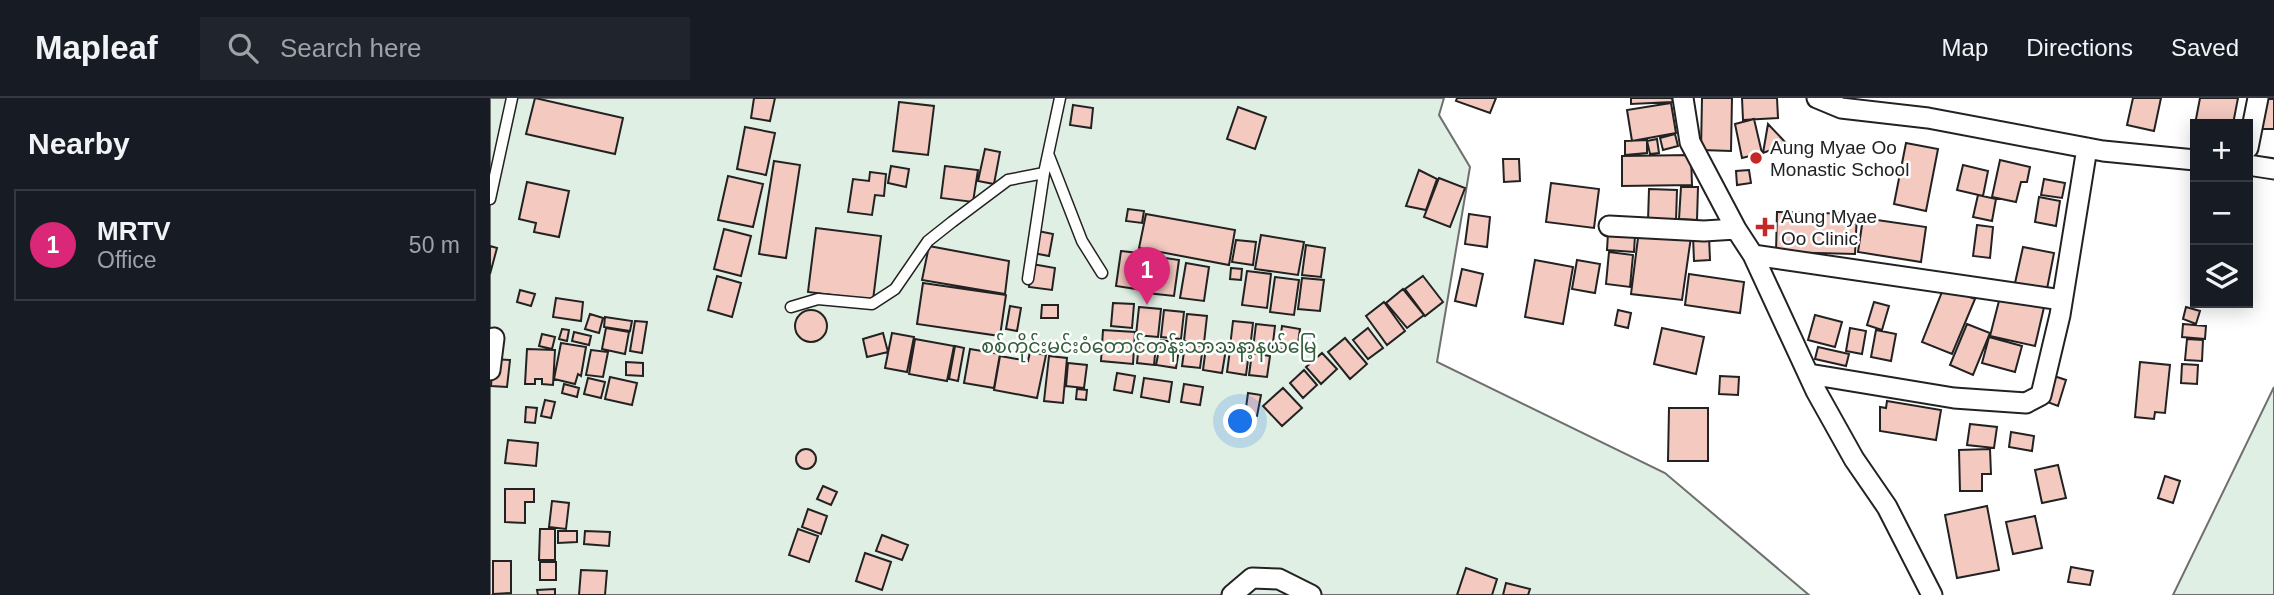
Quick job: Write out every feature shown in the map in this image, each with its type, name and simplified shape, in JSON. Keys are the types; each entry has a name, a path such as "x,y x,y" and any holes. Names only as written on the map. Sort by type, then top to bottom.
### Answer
{"street":[{"path":"1683,98 1690,142 1736,229 1753,255 1809,374 1854,459 1887,507 1932,595"},
{"path":"1817,98 1840,108 1875,104 2087,148 2190,159"},
{"path":"2253,123 2258,98"},
{"path":"1809,374 1954,398 2026,403 2041,395 2062,300 2087,148"},
{"path":"2253,166 2274,169"},
{"path":"1609,226 1704,231 1736,229"},
{"path":"1753,255 2062,300"},
{"path":"490,370 494,338"},
{"path":"1232,595 1252,578 1279,579 1311,595"}],"lane":[{"path":"490,199 512,98"},
{"path":"1028,279 1044,173 1060,98"},
{"path":"1049,155 1082,241 1102,273"},
{"path":"791,307 818,299 872,304 895,289 928,241 951,222 1008,180 1044,173"}],"green space":[{"name":"စစ်ကိုင်းမင်းဝံတောင်တန်းသာသနာ့နယ်မြေ","path":"490,98 1444,98 1439,115 1470,167 1437,362 1665,473 1809,595 490,595"},
{"path":"2274,387 2274,595 2173,595"}],"building":[{"path":"535,98 623,118 615,154 526,134"},
{"path":"754,98 775,98 770,121 751,118"},
{"path":"1457,98 1496,98 1490,113 1456,101"},
{"path":"1631,98 1672,98 1673,102 1631,104"},
{"path":"1702,98 1732,98 1731,151 1701,150"},
{"path":"1742,98 1777,98 1778,118 1743,120"},
{"path":"2133,98 2161,98 2154,131 2127,125"},
{"path":"2200,98 2238,98 2234,119 2196,119"},
{"path":"2263,99 2274,99 2274,129 2262,129"},
{"path":"899,102 934,106 928,155 893,151"},
{"path":"1671,103 1676,133 1632,141 1627,110"},
{"path":"1073,105 1093,108 1091,128 1070,125"},
{"path":"1238,107 1266,117 1255,149 1227,139"},
{"path":"1754,119 1762,153 1742,158 1735,124"},
{"path":"1768,124 1787,144 1763,153"},
{"path":"745,127 775,133 766,175 737,169"},
{"path":"1675,134 1678,146 1663,150 1660,138"},
{"path":"1657,139 1659,153 1650,154 1647,141"},
{"path":"1647,140 1647,153 1625,155 1625,141"},
{"path":"1906,143 1938,149 1926,211 1894,204"},
{"path":"985,149 1000,152 994,184 978,181"},
{"path":"1691,155 1692,185 1622,186 1622,156"},
{"path":"1503,159 1519,159 1520,181 1504,182"},
{"path":"2000,160 2030,167 2027,182 2021,182 2016,202 1992,197"},
{"path":"774,161 800,165 786,258 759,254"},
{"path":"1963,165 1988,171 1983,196 1957,190"},
{"path":"891,166 909,169 906,187 888,183"},
{"path":"945,166 978,170 973,202 941,198"},
{"path":"1419,170 1437,179 1426,210 1406,206"},
{"path":"1749,170 1751,183 1737,185 1736,171"},
{"path":"870,172 886,174 884,196 875,195 872,215 848,212 853,179 869,181"},
{"path":"728,176 763,184 753,227 718,220"},
{"path":"1439,178 1465,188 1450,227 1424,217"},
{"path":"2044,179 2065,183 2062,198 2041,195"},
{"path":"527,182 569,191 559,237 534,232 536,223 519,219"},
{"path":"1551,183 1599,189 1594,228 1546,222"},
{"path":"1681,187 1698,187 1697,220 1679,219"},
{"path":"1649,189 1677,190 1676,221 1648,221"},
{"path":"1978,195 1996,199 1992,221 1973,217"},
{"path":"2039,197 2060,201 2056,226 2035,222"},
{"path":"1128,209 1144,211 1142,223 1126,221"},
{"path":"1777,212 1857,214 1855,254 1776,252"},
{"path":"1146,214 1235,230 1229,265 1139,248"},
{"path":"1469,214 1490,217 1487,247 1465,244"},
{"path":"1863,218 1926,227 1921,262 1858,252"},
{"path":"1977,225 1993,227 1990,258 1973,256"},
{"path":"816,228 881,236 873,300 808,292"},
{"path":"724,229 751,236 741,276 714,269"},
{"path":"1639,230 1691,237 1682,300 1631,294"},
{"path":"1038,231 1053,234 1049,256 1033,253"},
{"path":"1608,233 1635,235 1634,252 1607,250"},
{"path":"1261,235 1304,242 1298,275 1255,269"},
{"path":"1693,236 1709,236 1710,260 1694,261"},
{"path":"1236,240 1256,242 1253,265 1232,262"},
{"path":"1306,245 1325,248 1321,277 1302,275"},
{"path":"490,246 497,248 490,274"},
{"path":"929,246 1009,261 1005,294 922,280"},
{"path":"2023,247 2054,253 2047,289 2015,283"},
{"path":"1121,251 1147,254 1143,290 1116,286"},
{"path":"1609,252 1633,255 1630,287 1606,284"},
{"path":"1152,256 1179,260 1174,296 1147,293"},
{"path":"1535,260 1573,267 1563,324 1525,317"},
{"path":"1577,260 1600,264 1595,293 1572,289"},
{"path":"1186,263 1209,267 1204,301 1180,298"},
{"path":"1032,264 1055,268 1052,290 1029,287"},
{"path":"1231,268 1242,269 1241,280 1230,279"},
{"path":"1462,269 1483,274 1476,306 1455,301"},
{"path":"1247,271 1271,274 1267,308 1242,305"},
{"path":"1689,274 1744,282 1740,313 1685,305"},
{"path":"717,276 741,283 732,317 708,310"},
{"path":"1423,276 1443,302 1425,316 1405,289"},
{"path":"1275,277 1299,280 1294,315 1270,312"},
{"path":"1302,278 1324,280 1320,311 1298,309"},
{"path":"923,283 1006,295 1000,336 917,324"},
{"path":"1944,287 1975,299 1952,354 1922,342"},
{"path":"1403,289 1424,315 1407,328 1386,303"},
{"path":"520,290 535,294 531,306 517,302"},
{"path":"2001,293 2045,303 2035,346 1990,336"},
{"path":"556,298 583,302 581,321 553,317"},
{"path":"1384,302 1405,331 1387,345 1366,316"},
{"path":"1874,302 1889,306 1882,330 1867,325"},
{"path":"1113,303 1134,304 1132,328 1111,326"},
{"path":"1042,305 1058,305 1058,318 1041,318"},
{"path":"1010,306 1021,308 1017,331 1006,329"},
{"path":"1139,307 1161,309 1158,337 1136,335"},
{"path":"2186,307 2200,311 2196,324 2183,319"},
{"path":"811,310 822,315 827,326 822,337 811,342 800,337 795,326 800,315"},
{"path":"1164,310 1184,312 1181,339 1161,337"},
{"path":"1618,310 1631,313 1628,328 1615,325"},
{"path":"590,314 603,318 599,333 585,329"},
{"path":"1187,314 1207,316 1204,343 1184,341"},
{"path":"1815,315 1842,322 1835,347 1808,340"},
{"path":"605,317 632,321 630,331 604,327"},
{"path":"635,321 647,322 642,353 630,351"},
{"path":"1233,321 1253,323 1250,349 1230,347"},
{"path":"1256,324 1275,326 1272,351 1253,349"},
{"path":"1967,324 1990,333 1973,375 1950,365"},
{"path":"2183,324 2206,326 2205,339 2182,337"},
{"path":"1282,326 1300,329 1297,351 1279,349"},
{"path":"606,328 629,332 625,354 602,349"},
{"path":"1368,328 1383,348 1368,359 1353,340"},
{"path":"1662,328 1704,337 1696,374 1654,364"},
{"path":"1850,328 1866,331 1862,354 1846,351"},
{"path":"562,329 569,330 567,341 559,339"},
{"path":"1103,330 1135,332 1133,364 1101,361"},
{"path":"1876,330 1896,334 1891,361 1871,357"},
{"path":"574,332 591,336 589,345 572,341"},
{"path":"883,333 888,352 867,357 863,339"},
{"path":"892,333 914,337 907,372 885,368"},
{"path":"542,334 555,337 552,349 539,346"},
{"path":"1989,337 2022,346 2015,372 1982,363"},
{"path":"1345,338 1367,364 1350,379 1328,352"},
{"path":"915,339 954,346 947,381 909,374"},
{"path":"2187,339 2203,340 2202,361 2185,360"},
{"path":"1161,340 1180,343 1176,368 1156,365"},
{"path":"561,343 586,347 581,376 578,374 575,384 554,379"},
{"path":"1139,343 1156,345 1154,365 1137,363"},
{"path":"1185,344 1203,346 1200,368 1182,366"},
{"path":"955,346 964,348 958,381 949,379"},
{"path":"1206,347 1226,349 1222,373 1203,370"},
{"path":"1818,347 1849,354 1846,366 1815,359"},
{"path":"527,349 555,350 553,385 542,384 542,379 535,379 535,384 525,384"},
{"path":"970,349 1000,354 994,388 964,383"},
{"path":"591,350 608,352 603,377 586,375"},
{"path":"1230,350 1249,352 1246,375 1227,372"},
{"path":"1030,352 1046,355 1037,398 994,390 1000,356 1028,361"},
{"path":"1252,353 1270,356 1267,377 1249,375"},
{"path":"1322,353 1337,369 1321,384 1306,367"},
{"path":"1049,356 1067,358 1063,403 1044,401"},
{"path":"493,359 510,360 507,387 491,386"},
{"path":"626,362 643,363 643,376 626,375"},
{"path":"2140,362 2170,365 2165,413 2155,412 2154,419 2135,417"},
{"path":"1068,363 1087,365 1084,388 1066,386"},
{"path":"2182,364 2198,365 2197,384 2181,383"},
{"path":"1304,370 1317,385 1303,398 1290,383"},
{"path":"1117,373 1135,376 1132,393 1114,390"},
{"path":"2051,375 2066,380 2058,406 2042,400"},
{"path":"1720,376 1739,377 1738,395 1719,394"},
{"path":"610,377 637,383 632,405 605,399"},
{"path":"588,378 605,382 601,398 584,394"},
{"path":"1144,378 1172,382 1169,402 1141,397"},
{"path":"564,384 579,388 577,397 562,393"},
{"path":"1184,384 1203,387 1200,405 1181,402"},
{"path":"1283,388 1302,408 1282,426 1263,406"},
{"path":"1077,389 1087,390 1086,400 1076,399"},
{"path":"1248,393 1261,395 1257,416 1245,415"},
{"path":"545,400 555,402 551,418 541,416"},
{"path":"1887,401 1941,410 1936,440 1880,431 1880,407 1886,408"},
{"path":"526,407 537,408 535,423 525,422"},
{"path":"1669,408 1708,408 1708,461 1668,461"},
{"path":"1970,424 1997,427 1994,448 1967,445"},
{"path":"2011,432 2034,436 2032,451 2009,447"},
{"path":"508,440 538,443 536,466 505,463"},
{"path":"806,449 813,452 816,459 813,466 806,469 799,466 796,459 799,452"},
{"path":"1990,449 1991,474 1982,474 1982,491 1960,491 1959,450"},
{"path":"2058,465 2066,498 2042,503 2035,470"},
{"path":"2165,476 2180,481 2173,503 2158,498"},
{"path":"823,486 837,492 831,505 817,499"},
{"path":"505,489 534,489 534,502 525,502 525,523 505,522"},
{"path":"552,501 569,503 566,529 549,527"},
{"path":"1987,506 1999,570 1957,578 1945,515"},
{"path":"808,509 827,516 821,534 802,527"},
{"path":"2035,516 2042,548 2013,554 2006,522"},
{"path":"540,529 555,529 555,560 539,560"},
{"path":"798,529 818,536 809,562 789,555"},
{"path":"558,531 577,531 577,542 558,543"},
{"path":"585,531 610,532 609,546 584,544"},
{"path":"882,535 908,545 902,560 876,551"},
{"path":"865,553 891,562 882,590 856,581"},
{"path":"493,561 511,561 511,593 493,594"},
{"path":"540,562 556,562 556,580 540,580"},
{"path":"2071,567 2093,571 2090,585 2068,582"},
{"path":"1466,568 1497,579 1492,595 1457,595"},
{"path":"581,570 607,571 605,595 579,595"},
{"path":"1506,583 1530,589 1528,595 1503,595"},
{"path":"555,589 555,595 538,595 537,590"}],"place":[{"name":"Aung Myae Oo Monastic School","path":"1756,158"},
{"name":"Aung Myae Oo Clinic","path":"1765,227"},
{"name":"MRTV","path":"1147,305"}]}
